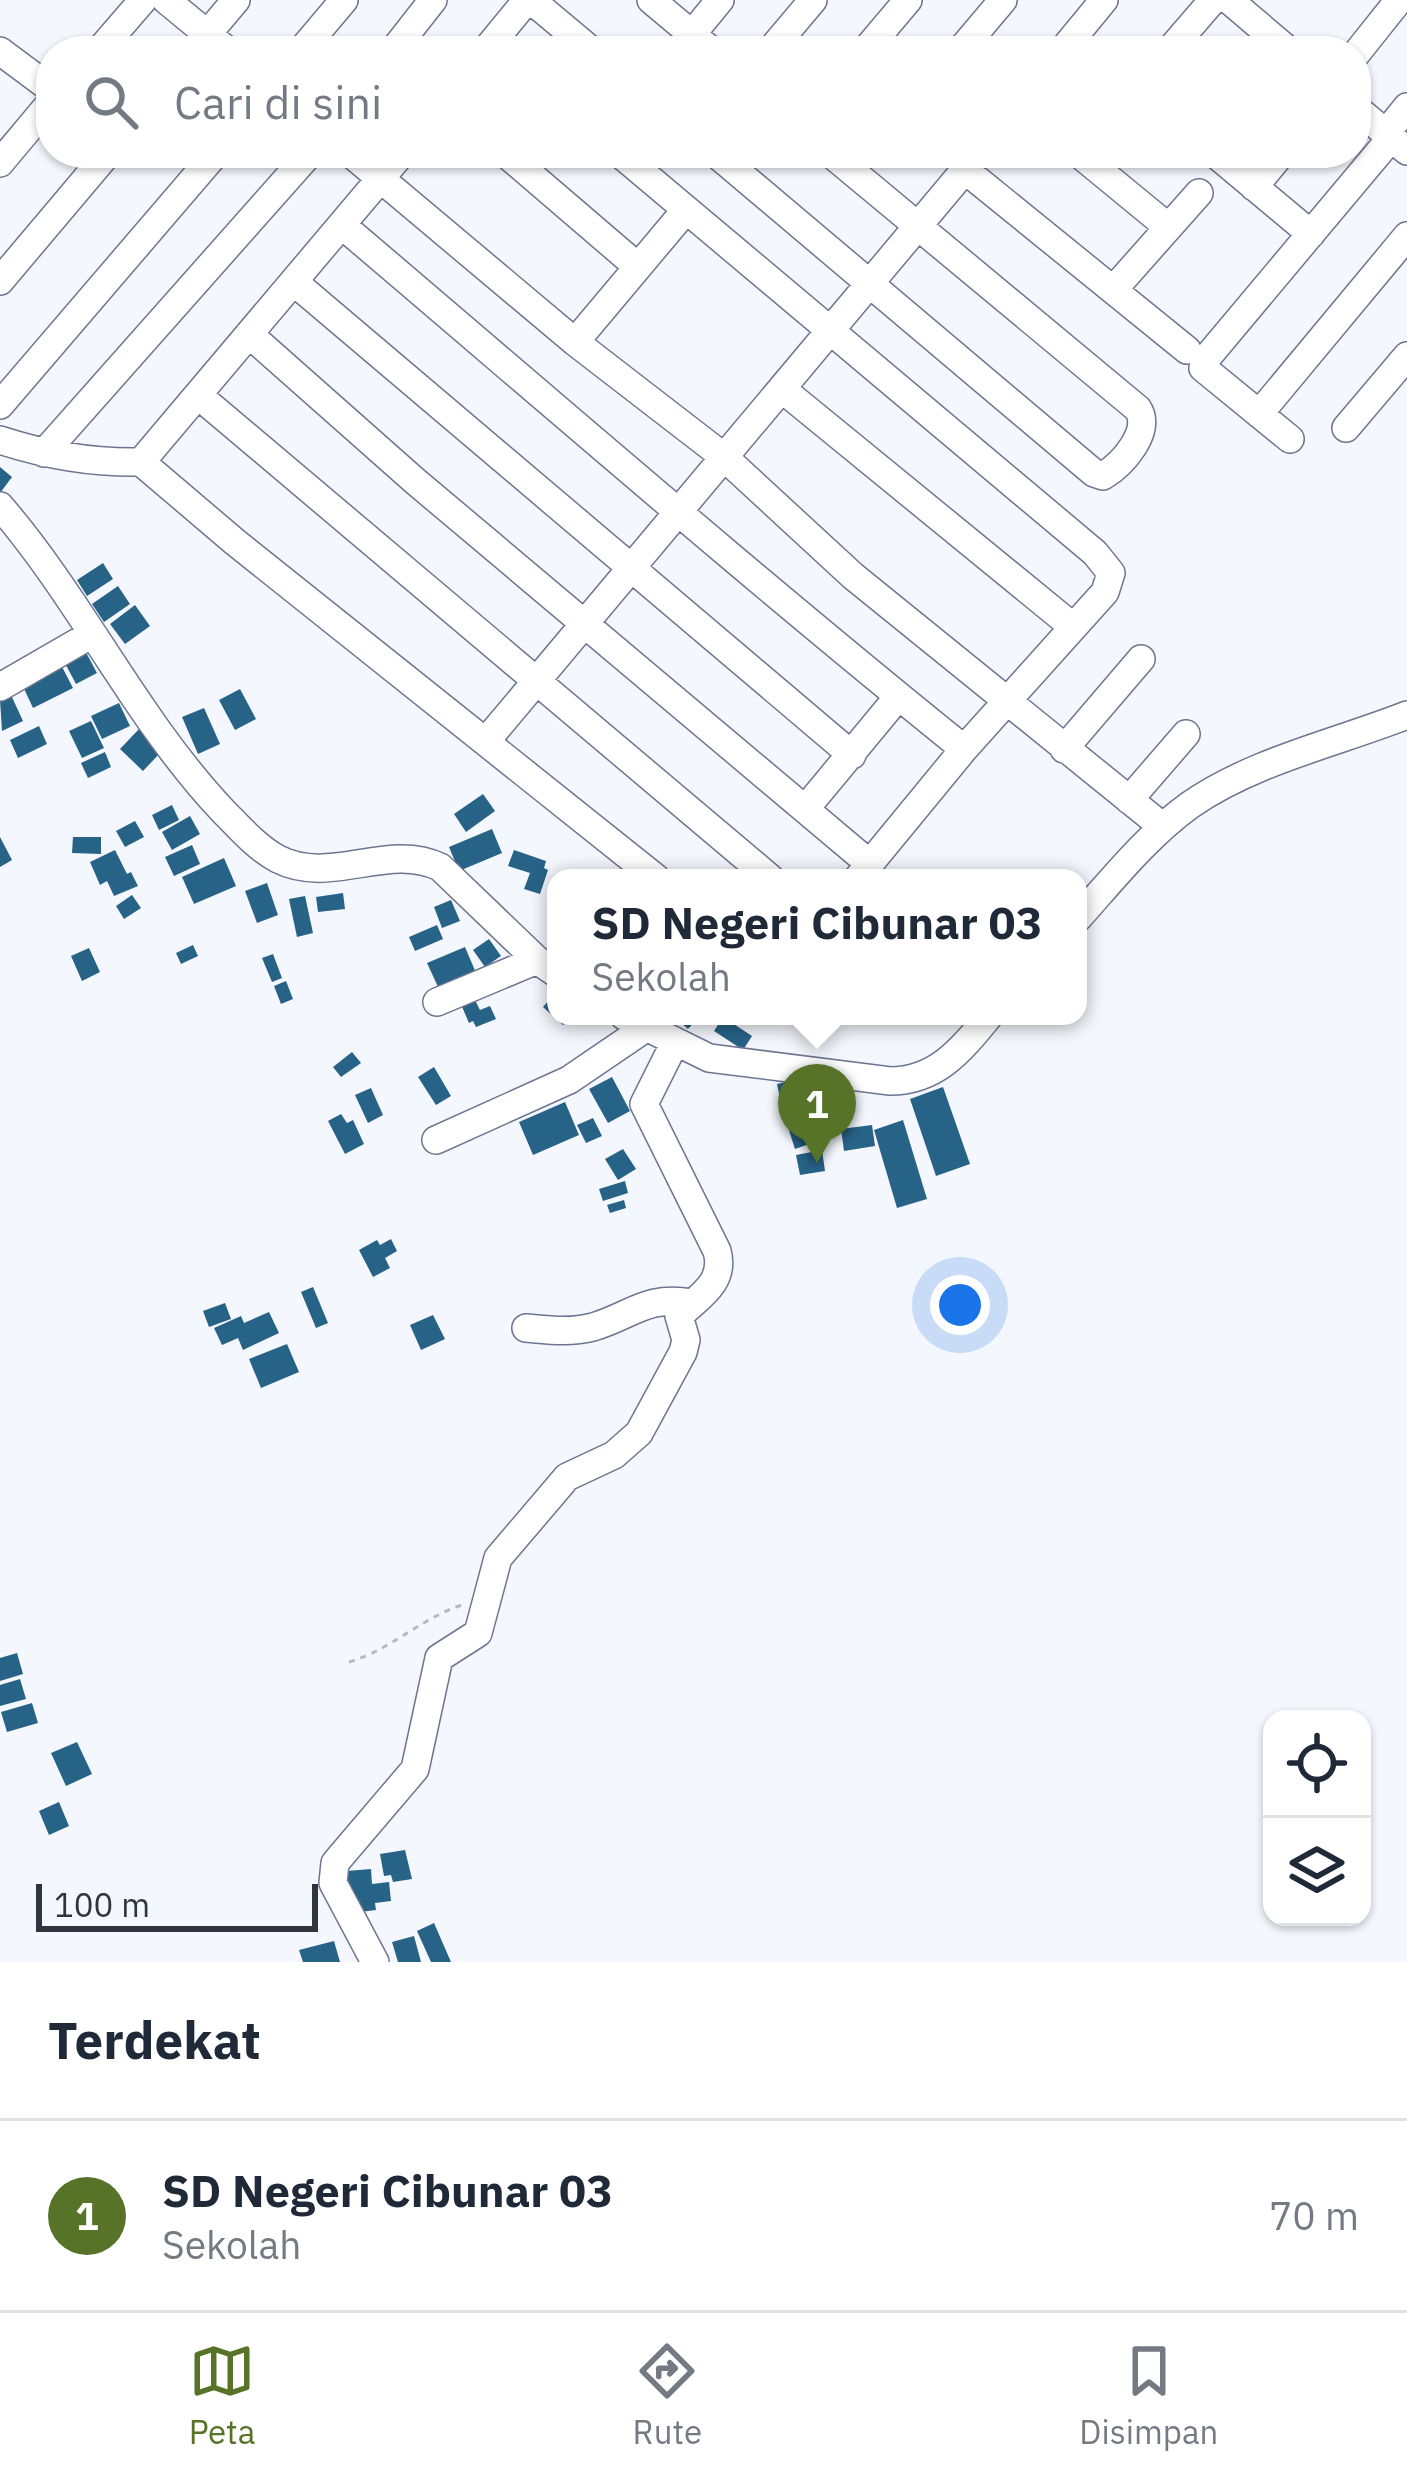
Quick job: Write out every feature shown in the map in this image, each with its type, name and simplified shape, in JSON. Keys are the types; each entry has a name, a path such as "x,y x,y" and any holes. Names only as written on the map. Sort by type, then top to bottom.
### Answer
{"street":[{"path":"111,36 143,0"},
{"path":"166,0 200,36"},
{"path":"214,36 236,0"},
{"path":"314,36 344,0"},
{"path":"405,36 433,0"},
{"path":"502,36 529,0 573,36"},
{"path":"651,0 695,36"},
{"path":"705,36 720,0"},
{"path":"783,36 813,0"},
{"path":"878,36 908,0"},
{"path":"973,36 1003,0"},
{"path":"1076,36 1104,0"},
{"path":"1182,36 1213,0"},
{"path":"1228,0 1266,36"},
{"path":"1370,36 1399,0"},
{"path":"0,51 36,78"},
{"path":"1371,168 1395,141 1407,107"},
{"path":"3,155 36,119"},
{"path":"1371,121 1395,141"},
{"path":"0,281 95,168"},
{"path":"0,405 203,168"},
{"path":"44,453 297,168"},
{"path":"368,168 575,342 724,458 853,577 1163,827"},
{"path":"141,462 390,168"},
{"path":"522,168 638,267"},
{"path":"636,168 1107,564 1112,573 1105,592 964,749 866,869"},
{"path":"733,168 1094,473 1103,476 1112,471 1143,431 1145,420 1138,409 917,226 868,168"},
{"path":"487,740 966,168"},
{"path":"980,168 1186,350"},
{"path":"1096,168 1168,227"},
{"path":"1232,168 1311,234"},
{"path":"1254,187 1270,168"},
{"path":"1290,439 1203,368 1205,360 1371,168"},
{"path":"1113,290 1199,193"},
{"path":"575,342 685,211"},
{"path":"343,226 675,513 779,593 964,749"},
{"path":"1259,414 1407,236"},
{"path":"294,282 852,755"},
{"path":"249,334 584,624 806,808 862,869"},
{"path":"1346,428 1407,356"},
{"path":"782,389 1072,626"},
{"path":"199,396 759,869"},
{"path":"0,440 106,463 141,462 645,869"},
{"path":"0,506 197,783 269,854 301,867 322,869 407,856 423,859 460,885 547,962"},
{"path":"0,687 92,634"},
{"path":"1064,749 1141,659"},
{"path":"806,808 898,697"},
{"path":"1087,908 1163,827 1192,803 1230,783 1407,715"},
{"path":"1129,800 1186,734"},
{"path":"437,1003 547,965"},
{"path":"436,1139 569,1080 632,1025"},
{"path":"638,1025 709,1058 904,1081 928,1075 945,1064 981,1025"},
{"path":"375,1962 333,1882 341,1854 415,1769 440,1658 478,1633 504,1547 567,1477 614,1455 639,1433 683,1352 686,1340 679,1317 711,1287 720,1262 644,1104 674,1044"},
{"path":"526,1328 568,1332 596,1326 644,1303 675,1300 692,1304"}],"path":[{"path":"349,1662 375,1654 446,1610 487,1601"}],"building":[{"path":"0,467 12,477 0,493"},
{"path":"103,563 113,579 87,596 77,580"},
{"path":"118,586 130,604 104,622 92,604"},
{"path":"135,605 150,626 125,644 110,624"},
{"path":"81,643 97,673 76,684 60,654"},
{"path":"58,659 73,688 33,708 19,678"},
{"path":"240,689 256,719 235,730 219,700"},
{"path":"11,695 23,721 2,731 0,700"},
{"path":"119,703 130,726 102,739 91,716"},
{"path":"204,708 220,744 198,754 182,717"},
{"path":"91,721 104,748 82,758 69,731"},
{"path":"39,726 47,744 18,758 10,740"},
{"path":"139,729 162,751 143,771 120,749"},
{"path":"105,752 111,767 88,778 81,763"},
{"path":"483,794 495,811 466,832 454,814"},
{"path":"172,805 179,820 159,830 152,815"},
{"path":"190,816 200,834 172,850 162,832"},
{"path":"135,821 144,837 125,847 116,831"},
{"path":"492,829 502,853 459,871 449,847"},
{"path":"0,837 12,860 0,867"},
{"path":"73,837 101,837 101,854 72,853"},
{"path":"192,845 200,864 174,876 165,857"},
{"path":"115,850 138,886 114,896 107,881 100,885 90,862"},
{"path":"514,850 546,861 540,894 524,889 530,873 508,866"},
{"path":"224,858 236,886 194,904 182,877"},
{"path":"267,883 278,915 257,923 245,891"},
{"path":"343,893 345,909 318,912 316,897"},
{"path":"132,895 141,908 124,919 116,906"},
{"path":"305,896 313,933 297,937 289,899"},
{"path":"451,900 460,921 442,928 434,907"},
{"path":"437,925 443,939 415,951 409,937"},
{"path":"489,939 501,956 485,967 473,950"},
{"path":"193,945 198,956 181,964 176,953"},
{"path":"465,947 476,973 439,989 427,963"},
{"path":"89,948 100,972 82,981 71,956"},
{"path":"273,954 282,978 272,982 262,958"},
{"path":"286,981 293,999 281,1004 274,986"},
{"path":"473,996 480,1010 490,1006 496,1019 476,1027 473,1021 469,1023 460,1002"},
{"path":"718,1025 735,1025 752,1036 743,1050 714,1031"},
{"path":"352,1052 361,1063 341,1077 333,1067"},
{"path":"434,1067 451,1096 436,1105 418,1077"},
{"path":"612,1077 630,1111 608,1123 589,1089"},
{"path":"801,1079 807,1105 783,1111 777,1084"},
{"path":"943,1087 970,1164 936,1176 910,1099"},
{"path":"371,1088 383,1115 368,1123 355,1095"},
{"path":"565,1102 579,1135 533,1155 519,1122"},
{"path":"341,1114 347,1123 353,1120 364,1144 345,1154 328,1121"},
{"path":"809,1114 818,1141 795,1149 786,1121"},
{"path":"593,1118 602,1136 586,1143 577,1125"},
{"path":"903,1120 927,1199 897,1208 874,1130"},
{"path":"872,1125 875,1146 844,1151 841,1129"},
{"path":"623,1149 636,1169 618,1180 605,1159"},
{"path":"822,1150 825,1171 800,1175 796,1155"},
{"path":"625,1181 628,1193 603,1201 599,1189"},
{"path":"624,1200 626,1208 610,1213 607,1205"},
{"path":"391,1239 397,1251 385,1258 390,1268 373,1277 359,1250 377,1240 380,1245"},
{"path":"313,1287 328,1323 316,1328 301,1292"},
{"path":"225,1303 231,1319 209,1327 203,1311"},
{"path":"269,1312 279,1333 243,1350 238,1338 222,1345 214,1328 241,1316 244,1323"},
{"path":"433,1315 445,1339 421,1350 410,1325"},
{"path":"287,1344 299,1372 261,1388 249,1359"},
{"path":"17,1653 23,1674 0,1681 0,1658"},
{"path":"20,1679 26,1699 0,1706 0,1685"},
{"path":"32,1703 38,1723 7,1732 1,1712"},
{"path":"77,1742 92,1774 66,1786 51,1753"},
{"path":"59,1802 69,1826 49,1835 39,1811"},
{"path":"405,1850 412,1879 393,1882 391,1875 384,1876 380,1854"},
{"path":"371,1869 372,1884 389,1882 391,1901 375,1903 376,1910 352,1913 347,1871"},
{"path":"434,1923 451,1962 431,1962 417,1931"},
{"path":"414,1936 421,1962 398,1962 392,1942"},
{"path":"334,1941 340,1962 303,1962 299,1950"}],"place":[{"name":"SD Negeri Cibunar 03","path":"817,1163"}]}
